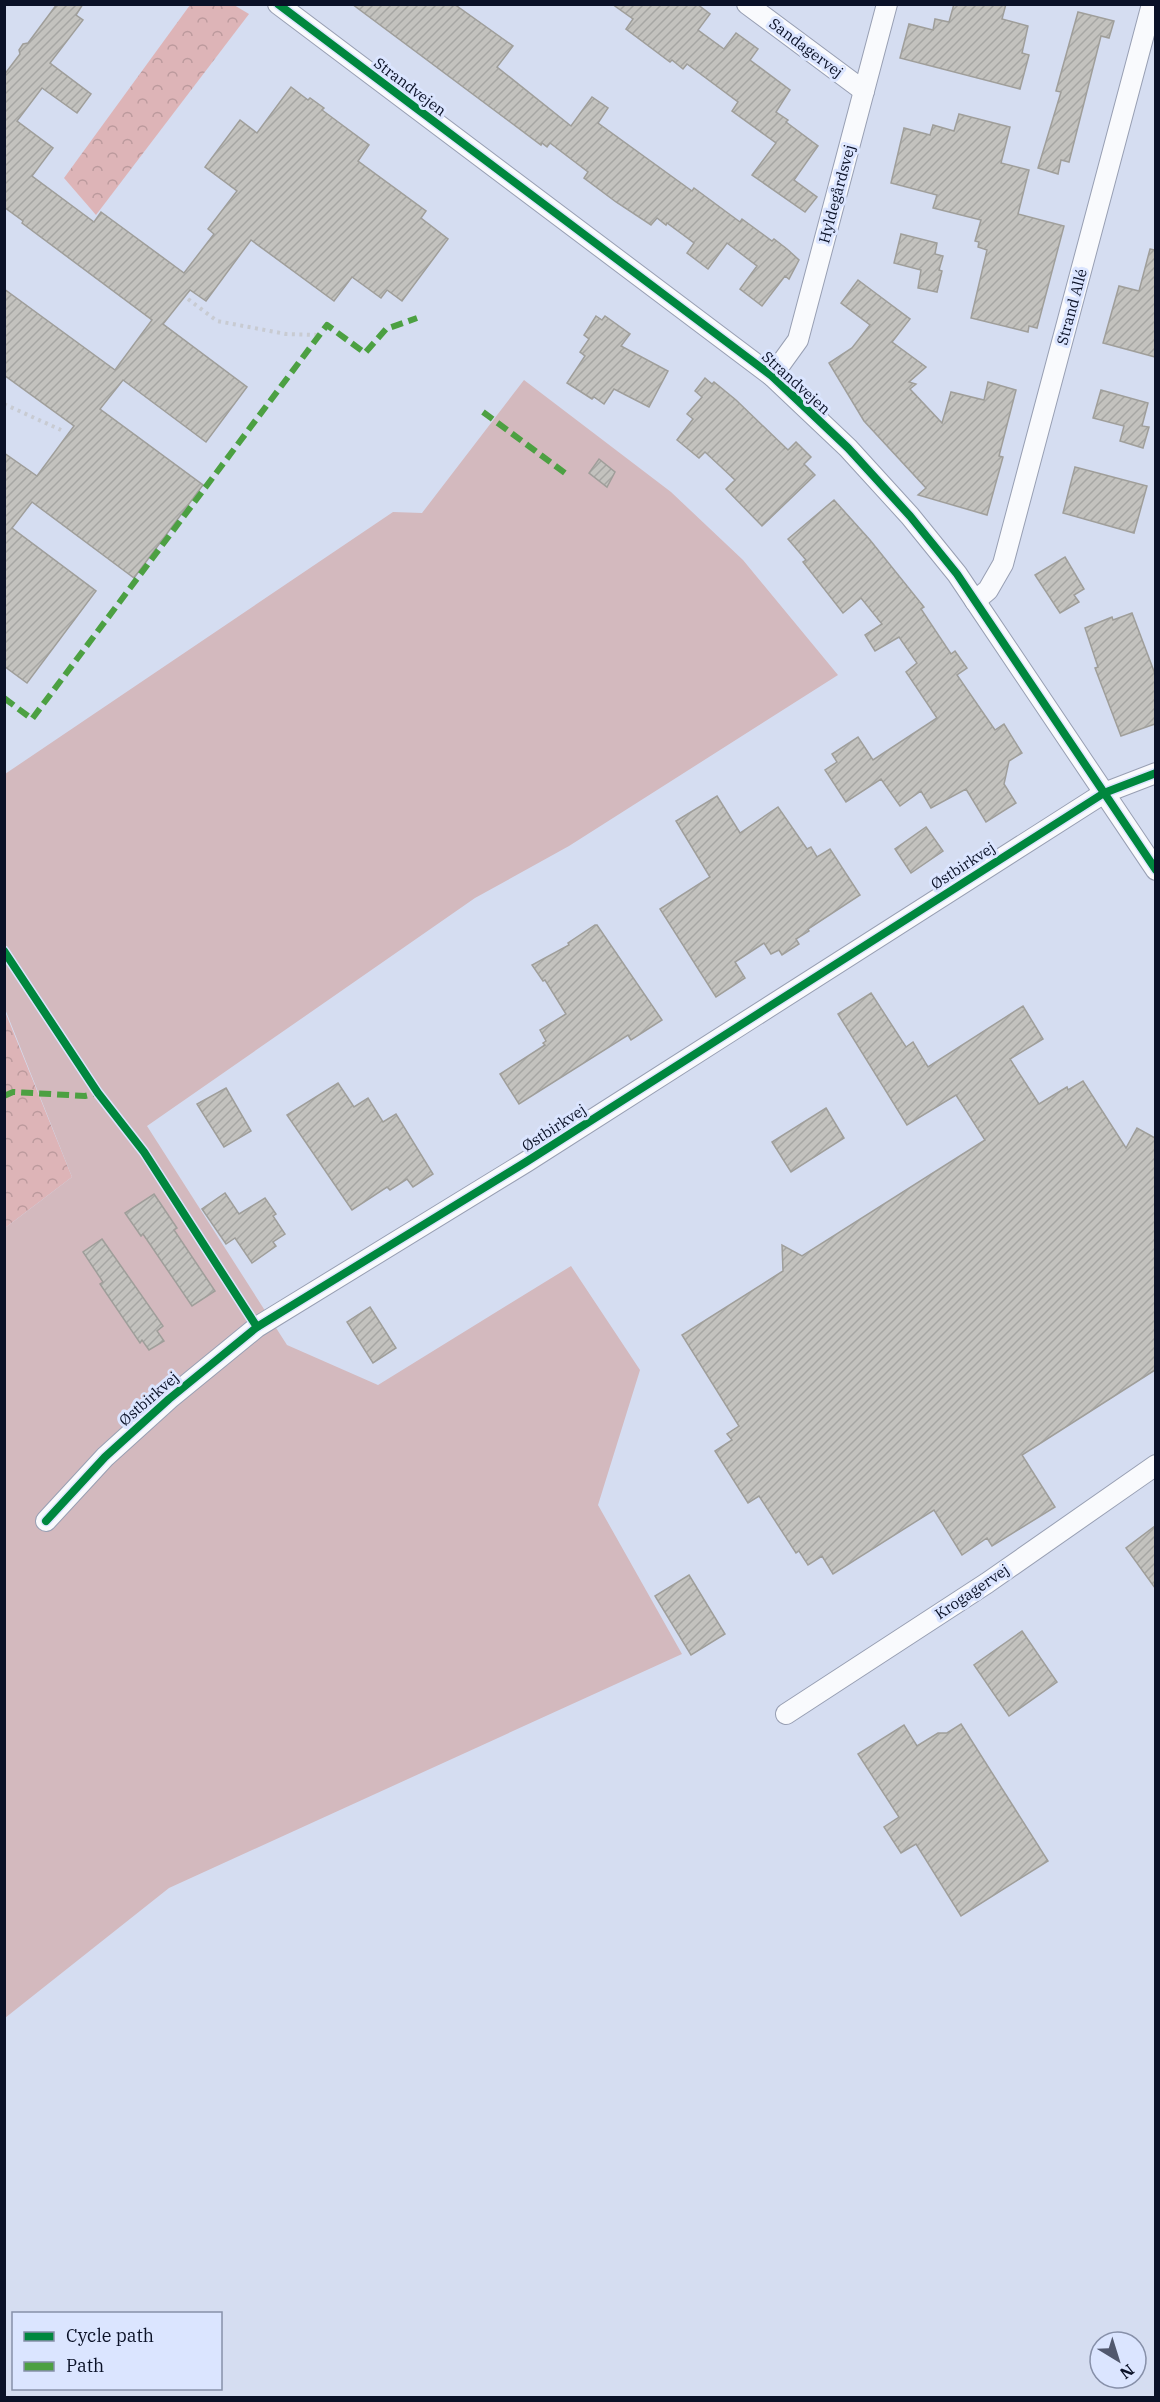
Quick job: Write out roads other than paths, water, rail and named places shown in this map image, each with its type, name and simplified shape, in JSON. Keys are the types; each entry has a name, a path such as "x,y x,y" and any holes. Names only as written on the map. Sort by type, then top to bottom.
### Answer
{"street":[{"name":"Strandvejen","path":"278,4 772,376 848,448 910,516 957,574 1155,870"},
{"name":"Sandagervej","path":"747,4 864,91"},
{"name":"Hyldegårdsvej","path":"772,376 798,340 887,4"},
{"name":"Strand Allé","path":"975,601 988,590 1004,564 1152,4"},
{"name":"Østbirkvej","path":"46,1521 113,1450 169,1399 257,1327 526,1162 1104,793 1155,773"},
{"name":"Krogagervej","path":"786,1714 987,1583 1155,1465"}]}
